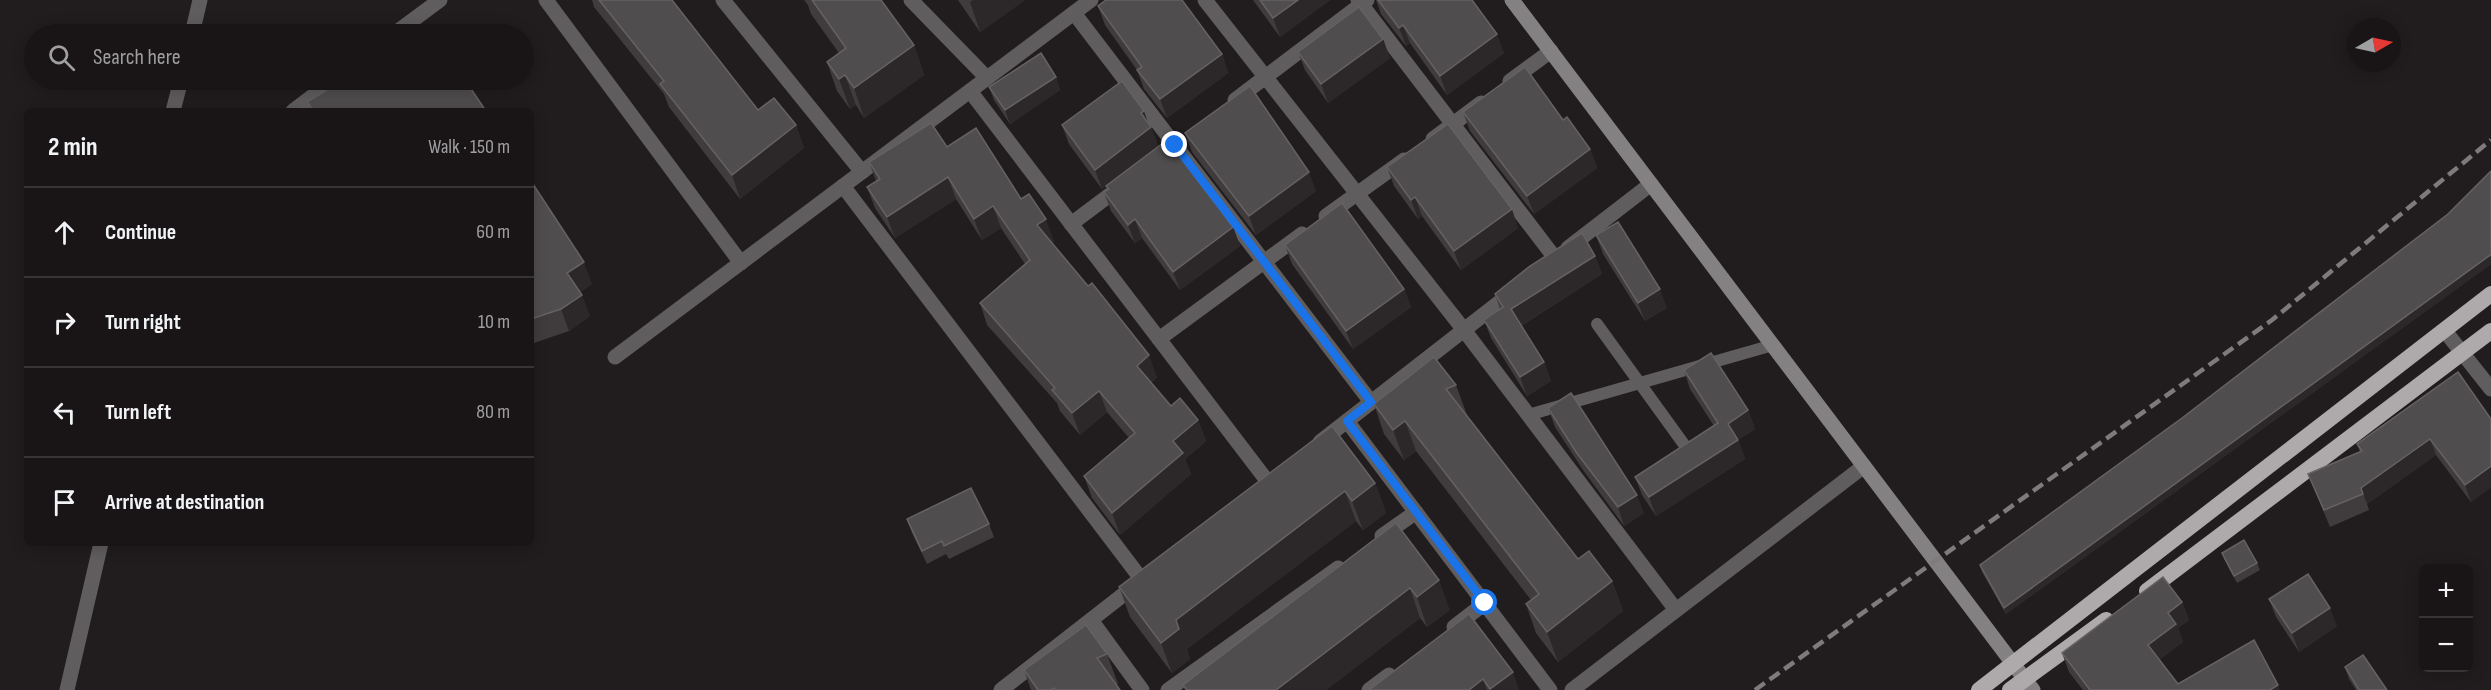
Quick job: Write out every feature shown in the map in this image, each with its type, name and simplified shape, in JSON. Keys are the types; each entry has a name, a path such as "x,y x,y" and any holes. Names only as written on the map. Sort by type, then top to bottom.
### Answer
{"highway":[{"path":"1979,690 2491,294"},
{"path":"2137,598 2491,331"},
{"path":"2010,690 2029,685 2119,611"}],"main road":[{"path":"1512,0 2029,685"}],"street":[{"path":"194,24 200,0"},
{"path":"408,24 440,0"},
{"path":"546,0 741,263"},
{"path":"723,0 862,172"},
{"path":"910,0 987,78"},
{"path":"615,357 1091,0"},
{"path":"1205,0 1464,330 1676,610"},
{"path":"1220,111 1362,1 1551,262 1651,184"},
{"path":"1074,13 1371,402"},
{"path":"1160,339 1551,51"},
{"path":"174,108 178,90"},
{"path":"297,108 321,90"},
{"path":"970,91 1268,482"},
{"path":"1071,224 1137,174"},
{"path":"843,186 1147,576 1006,689"},
{"path":"1312,448 1528,280"},
{"path":"2445,331 2491,388"},
{"path":"1347,421 1550,690"},
{"path":"1572,690 1864,466"},
{"path":"1368,546 1416,512"},
{"path":"67,690 100,546"},
{"path":"1168,690 1349,560"},
{"path":"1441,637 1485,603"},
{"path":"1091,620 1142,690"},
{"path":"1369,690 1405,663"}],"lane":[{"path":"1597,324 1688,450"},
{"path":"1528,415 1773,345"}],"building":[{"path":"599,0 672,0 758,110 774,98 796,125 732,175 660,84 664,81"},
{"path":"812,0 881,0 914,45 854,88 845,75 839,79 827,62 846,48"},
{"path":"1106,0 1182,0 1222,54 1160,99 1137,70 1142,67 1098,6"},
{"path":"1260,0 1298,0 1273,18"},
{"path":"1378,0 1472,0 1497,34 1440,76 1403,25 1399,28"},
{"path":"1359,7 1383,39 1321,84 1298,52"},
{"path":"1041,53 1056,77 1005,110 989,87"},
{"path":"1525,67 1563,120 1567,117 1590,149 1527,196 1463,112"},
{"path":"1122,81 1144,111 1141,113 1151,127 1095,170 1062,125"},
{"path":"1250,86 1309,172 1249,216 1185,133"},
{"path":"326,90 472,90 484,108 312,108 307,102"},
{"path":"931,123 947,147 976,128 1021,199 1029,194 1046,219 1037,225 1088,286 1092,283 1149,355 1137,366 1171,406 1180,398 1198,420 1173,441 1183,453 1112,513 1084,476 1135,433 1099,391 1072,413 1052,390 1055,388 980,303 1030,260 993,206 974,219 948,177 887,217 867,187 880,179 869,162"},
{"path":"1448,124 1512,209 1454,251 1415,197 1411,200 1387,167"},
{"path":"1163,143 1166,147 1170,144 1233,227 1173,272 1135,219 1128,225 1104,192 1109,189 1106,186"},
{"path":"2491,171 2491,255 2004,608 1980,565 2182,418 2448,214"},
{"path":"534,186 584,262 567,273 582,295 561,309 534,318"},
{"path":"1342,203 1404,289 1346,331 1285,245"},
{"path":"1618,222 1660,289 1638,303 1596,235"},
{"path":"1582,233 1595,256 1511,309 1544,362 1520,377 1484,320 1503,307 1495,294 1530,266"},
{"path":"1711,353 1748,410 1728,424 1738,440 1649,497 1635,477 1718,423 1684,370"},
{"path":"1434,357 1456,385 1446,389 1578,559 1589,551 1612,581 1547,632 1526,604 1539,594 1405,421 1393,430 1374,404"},
{"path":"2458,372 2491,419 2491,466 2465,485 2430,439 2361,488 2363,494 2324,510 2308,474 2362,451 2357,444"},
{"path":"1571,393 1637,495 1618,507 1576,452 1548,408"},
{"path":"1332,426 1375,483 1352,501 1345,491 1176,620 1179,629 1161,643 1119,587"},
{"path":"971,488 989,524 944,546 942,541 922,551 907,519"},
{"path":"1396,523 1439,580 1417,597 1410,588 1276,690 1187,690 1183,685"},
{"path":"2244,540 2257,563 2234,576 2222,553"},
{"path":"2308,574 2330,608 2292,633 2269,599"},
{"path":"2163,577 2182,602 2168,613 2176,624 2148,645 2178,684 2254,640 2278,685 2270,690 2090,690 2062,653"},
{"path":"1469,614 1513,672 1490,689 1483,679 1469,690 1369,690"},
{"path":"1086,625 1107,654 1097,658 1120,690 1055,690 1054,688 1038,690 1024,670"},
{"path":"2363,655 2387,690 2359,690 2345,667"}],"railway":[{"path":"1755,690 2272,320 2491,140"}],"route":[{"path":"1175,145 1371,402 1347,421 1485,603"}]}
